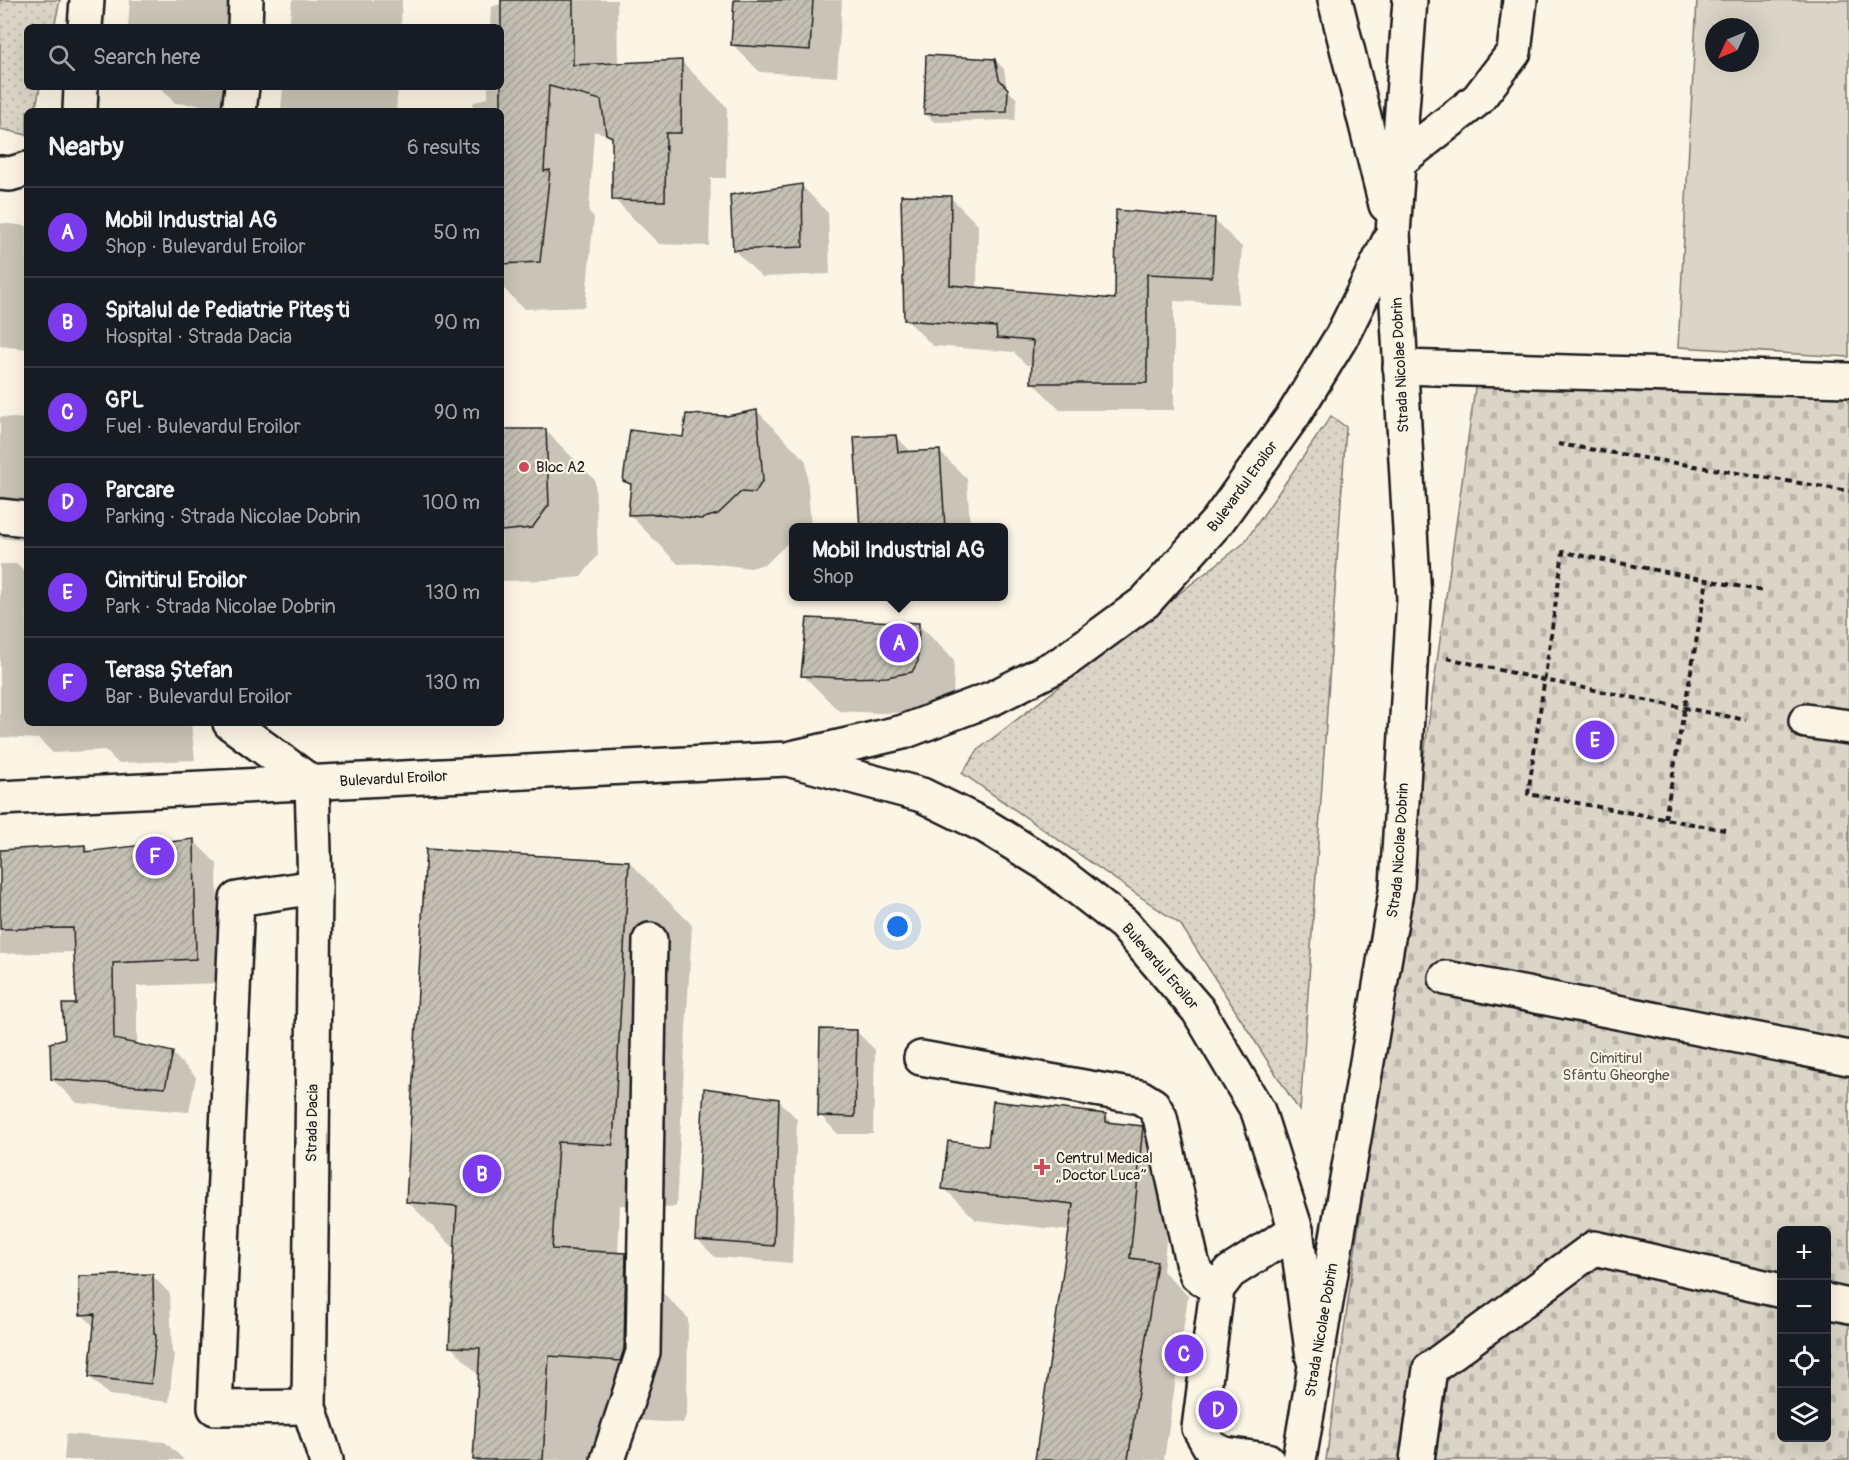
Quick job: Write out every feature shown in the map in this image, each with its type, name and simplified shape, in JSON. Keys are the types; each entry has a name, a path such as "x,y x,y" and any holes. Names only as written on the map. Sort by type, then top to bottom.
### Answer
{"street":[{"path":"85,24 87,0"},
{"path":"245,24 246,0"},
{"name":"Strada Nicolae Dobrin","path":"1335,0 1393,233"},
{"name":"Strada Nicolae Dobrin","path":"1299,1460 1397,886 1414,599 1393,233 1410,0"},
{"path":"1398,162 1478,99 1514,52 1520,0"},
{"path":"80,108 81,90"},
{"path":"239,108 242,90"},
{"path":"0,173 10,174 24,170"},
{"name":"Bulevardul Eroilor","path":"0,798 787,759 903,732 993,698 1062,663 1145,602 1217,522 1293,416 1342,336 1393,233"},
{"path":"1400,367 1849,380"},
{"path":"0,516 24,519"},
{"path":"1806,721 1849,727"},
{"path":"234,726 312,783"},
{"name":"Bulevardul Eroilor","path":"787,759 922,795 987,827 1047,864 1124,924 1198,1010 1258,1111 1296,1230 1314,1366"},
{"name":"Strada Dacia","path":"312,783 315,887 309,1407 326,1460"},
{"path":"309,1407 215,1408 237,899 315,887"},
{"path":"608,1460 643,1352 650,940"},
{"path":"1446,978 1849,1058"},
{"path":"921,1058 1140,1097 1153,1105 1160,1117 1194,1269 1197,1275 1217,1289"},
{"path":"1267,1460 1224,1454 1210,1447 1199,1428 1217,1289 1230,1272 1296,1230"},
{"path":"1417,1460 1430,1369 1594,1248 1777,1290"},
{"path":"1831,1302 1849,1306"}],"path":[{"path":"1558,444 1849,491"},
{"path":"1725,830 1528,794 1563,552 1763,591"},
{"path":"1665,819 1707,580"},
{"path":"1411,649 1544,680 1746,720"}],"green space":[{"path":"0,0 60,0 55,24 24,24 24,90 39,90 36,108 24,108 24,134 0,129"},
{"path":"1697,0 1849,0 1849,357 1678,347"},
{"name":"Cimitirul Sfântu Gheorghe","path":"1476,381 1849,386 1849,1460 1326,1460"},
{"path":"1331,416 1346,427 1300,1112 1181,925 962,773 979,749 1244,543"}],"building":[{"path":"501,0 573,0 573,65 682,60 681,133 666,133 665,201 612,200 612,137 606,134 601,100 549,86 544,171 550,170 540,262 504,264 504,108 501,108 501,90 504,90 504,24 501,24"},
{"path":"734,0 813,0 810,50 731,45"},
{"path":"926,55 995,59 999,79 1008,89 1007,112 924,114"},
{"path":"802,184 803,247 733,250 730,195"},
{"path":"901,195 951,196 950,285 1115,299 1116,210 1215,218 1212,277 1147,274 1147,383 1031,383 1033,341 997,338 996,327 904,320"},
{"path":"757,410 763,480 755,493 741,492 718,514 701,519 658,514 628,515 631,484 623,481 630,430 683,437 686,414 727,416"},
{"name":"Bloc A2","path":"504,429 546,429 549,505 532,528 504,531"},
{"path":"896,435 898,452 940,450 945,523 860,523 854,437"},
{"path":"807,618 919,623 918,661 912,672 887,677 801,676"},
{"path":"194,839 196,959 113,963 114,1039 173,1052 165,1088 51,1079 50,1043 65,1038 62,1004 76,1004 73,928 0,929 0,850 85,845 85,852"},
{"path":"426,849 629,861 613,1145 558,1142 552,1249 626,1253 624,1349 620,1361 549,1356 543,1460 473,1460 480,1348 449,1347 457,1206 406,1202"},
{"path":"820,1029 857,1030 855,1117 818,1116"},
{"path":"704,1088 779,1099 774,1246 695,1240"},
{"path":"993,1101 1106,1114 1106,1122 1143,1126 1130,1258 1157,1262 1128,1460 1035,1460 1073,1204 942,1189 948,1141 988,1146"},
{"path":"153,1274 154,1334 156,1335 151,1384 89,1377 95,1314 80,1315 79,1276"}],"place":[{"name":"Bloc A2","path":"524,467"},
{"name":"Mobil Industrial AG","path":"899,643"},
{"name":"Cimitirul Eroilor","path":"1595,740"},
{"name":"Terasa Ștefan","path":"155,856"},
{"name":"Centrul Medical „Doctor Luca”","path":"1042,1167"},
{"name":"Spitalul de Pediatrie Pitești","path":"482,1174"},
{"name":"GPL","path":"1184,1354"},
{"name":"Parcare","path":"1218,1410"}]}
